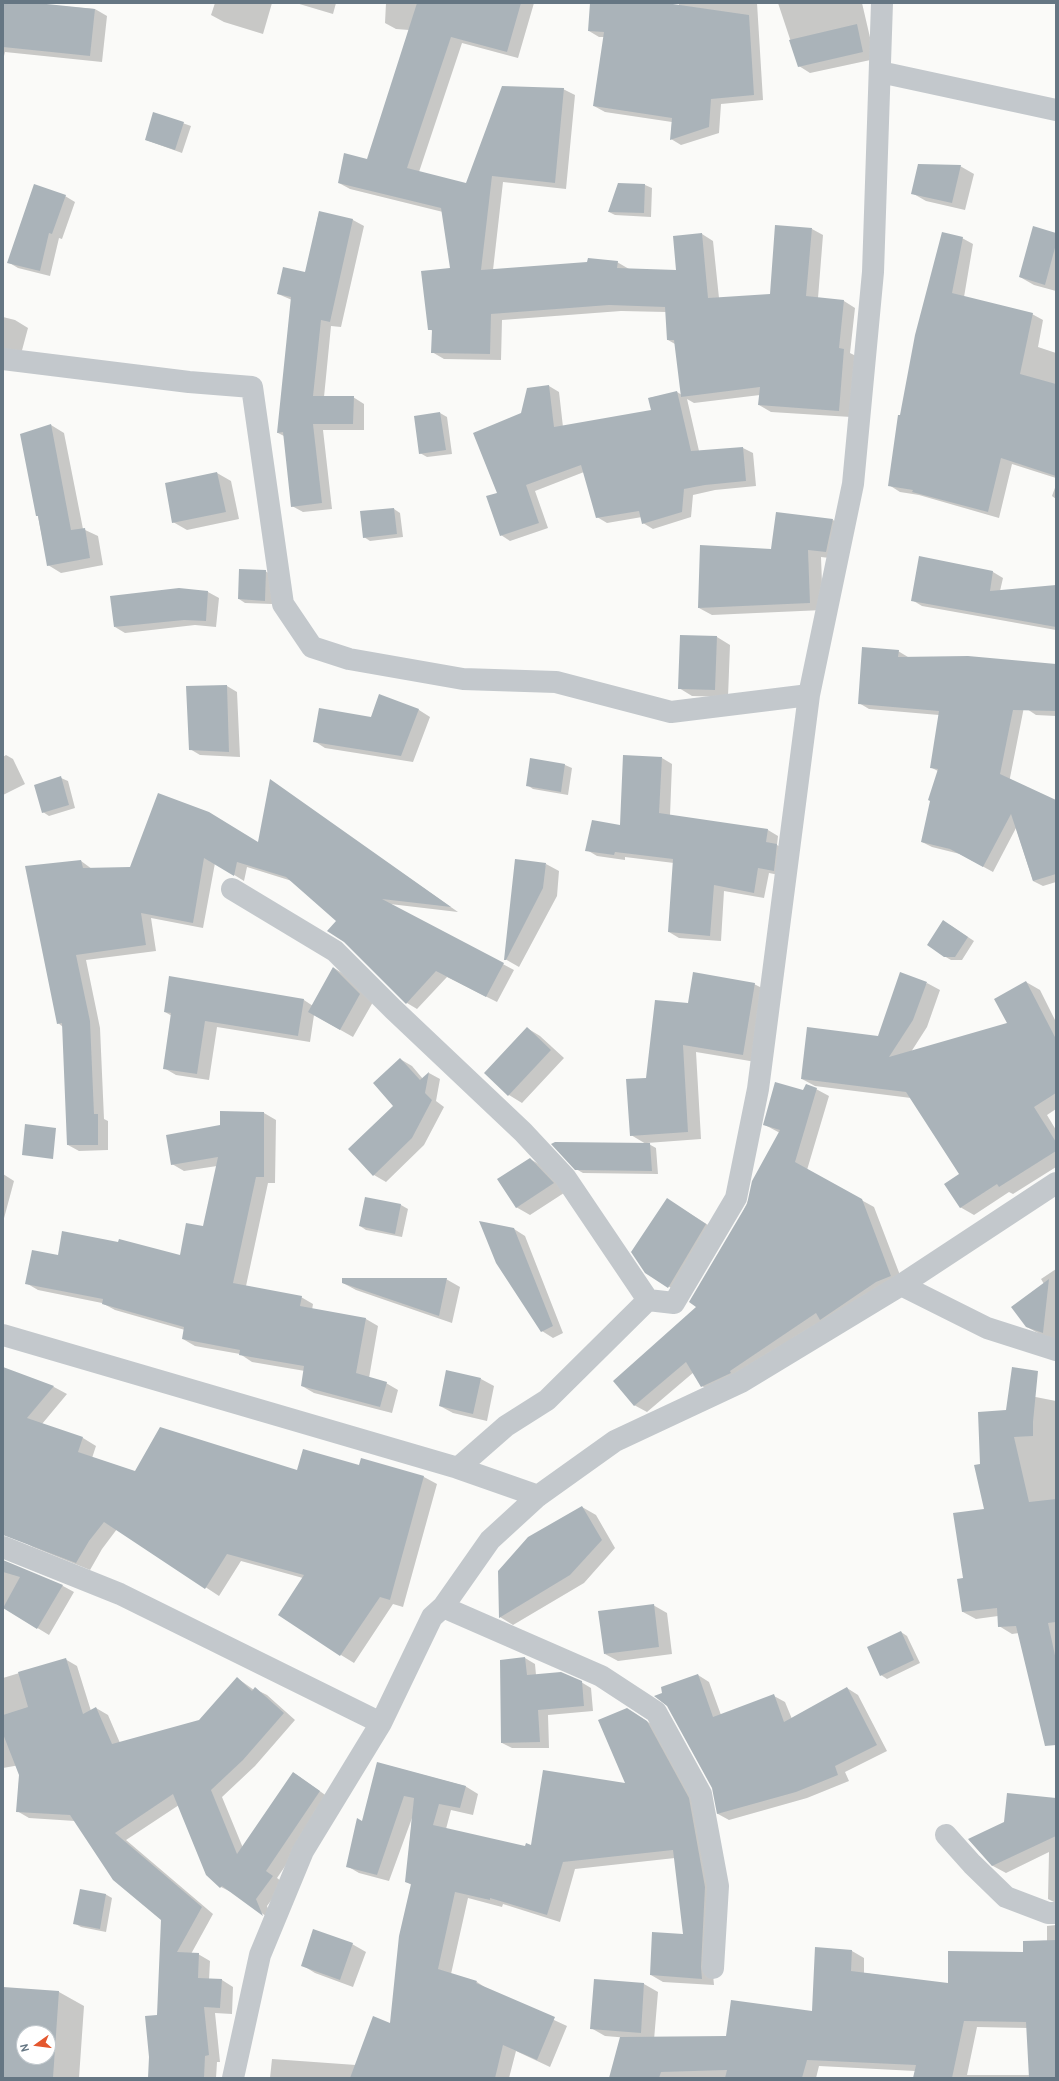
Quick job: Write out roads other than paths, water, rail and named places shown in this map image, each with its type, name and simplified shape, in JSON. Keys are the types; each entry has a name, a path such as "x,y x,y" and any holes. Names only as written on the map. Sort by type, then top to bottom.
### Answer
{"street":[{"path":"232,888 335,951 393,1009 523,1132 565,1177 648,1300 674,1303 736,1198 758,1089 809,695 853,484 874,272 882,3"},
{"path":"880,72 1056,110"},
{"path":"3,359 189,382 252,386 283,604 312,647 349,659 463,679 556,682 671,712 809,695"},
{"path":"233,2078 260,1955 303,1851 381,1723 432,1617 443,1607 490,1540 538,1496 615,1441 741,1382 901,1284 1056,1183"},
{"path":"901,1284 987,1328 1056,1350"},
{"path":"458,1468 506,1426 547,1400 648,1300"},
{"path":"3,1335 458,1468 538,1496"},
{"path":"3,1546 120,1594 381,1723"},
{"path":"443,1607 601,1676 656,1712 701,1794 718,1886 713,1968"},
{"path":"946,1834 972,1864 1006,1897 1048,1913 1056,1913"}]}
